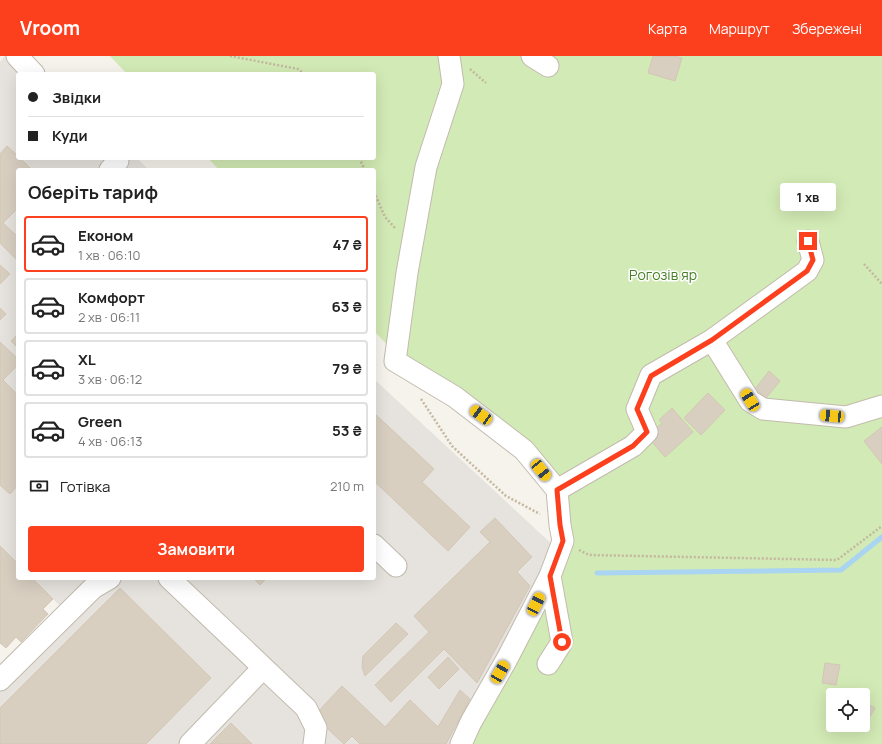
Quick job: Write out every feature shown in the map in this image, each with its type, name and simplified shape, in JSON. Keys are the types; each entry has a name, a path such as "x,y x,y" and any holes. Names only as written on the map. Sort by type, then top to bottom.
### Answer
{"lane":[{"path":"16,56 32,72"},
{"path":"449,56 453,84 426,167 407,273 395,361 455,397 524,450 557,490 561,533 550,576 507,659 471,722 461,744"},
{"path":"112,168 117,160"},
{"path":"557,490 633,446 647,432 637,409 651,376 712,340 807,271 813,260 808,241"},
{"path":"712,340 750,400 763,409 846,417 882,406"},
{"path":"376,548 396,566"},
{"path":"548,664 562,642 550,576"},
{"path":"0,680 93,588 107,580"},
{"path":"171,580 306,708 316,728 314,744"},
{"path":"190,744 263,668"}],"path":[{"path":"230,56 298,70 301,72"},
{"path":"376,197 385,217 412,247"},
{"path":"864,264 882,284"},
{"path":"417,393 452,446 506,496 561,533 590,555 836,560 882,526"}],"shaded area":[{"path":"5,56 12,56 32,72 16,72 16,160 139,160 147,168 16,168 16,562 0,546 0,62"},
{"path":"376,381 555,547 451,744 0,744 0,670 62,608 34,580 376,580"}],"green space":[{"name":"Рогозів яр","path":"110,56 882,56 882,744 473,744 474,727 556,580 563,492 391,349 376,333 376,168 217,168 210,160 376,160 376,72 125,72"}],"building":[{"path":"653,56 675,56 682,58 675,81 648,73"},
{"path":"7,146 16,154 16,160 22,160 30,168 16,168 16,210 3,223 16,235 16,259 0,243 0,154"},
{"path":"0,265 10,274 0,284"},
{"path":"0,308 6,314 0,320"},
{"path":"16,336 16,346 11,341"},
{"path":"0,342 16,357 16,367 3,380 16,393 16,487 10,494 0,485"},
{"path":"769,371 780,381 766,398 755,389"},
{"path":"708,393 725,410 701,435 684,418"},
{"path":"672,408 693,432 665,457 647,436 662,423 659,420"},
{"path":"376,415 434,469 422,482 470,527 448,551 376,483"},
{"path":"882,427 882,464 864,441"},
{"path":"495,518 532,557 517,572 530,586 477,683 444,649 391,702 375,685 429,632 414,616 490,542 480,532"},
{"path":"0,546 16,562 16,580 34,580 53,599 43,609 48,614 21,642 16,637 6,648 0,643"},
{"path":"255,580 265,580 260,585"},
{"path":"120,588 211,678 146,744 0,744 0,708"},
{"path":"396,623 408,634 365,676 362,667 363,656"},
{"path":"448,657 459,669 439,689 428,677"},
{"path":"825,663 840,665 836,685 822,683"},
{"path":"342,686 385,727 410,700 438,727 460,690 470,699 446,744 360,744 352,736 344,744 314,716"},
{"path":"870,705 875,708 870,716"},
{"path":"231,723 252,744 210,744"}],"waterway":[{"path":"597,573 841,570 882,537"}],"route":[{"path":"562,642 550,576 563,541 557,490 594,467 633,446 647,432 637,409 651,376 712,340 807,271 813,260 808,241"}]}
